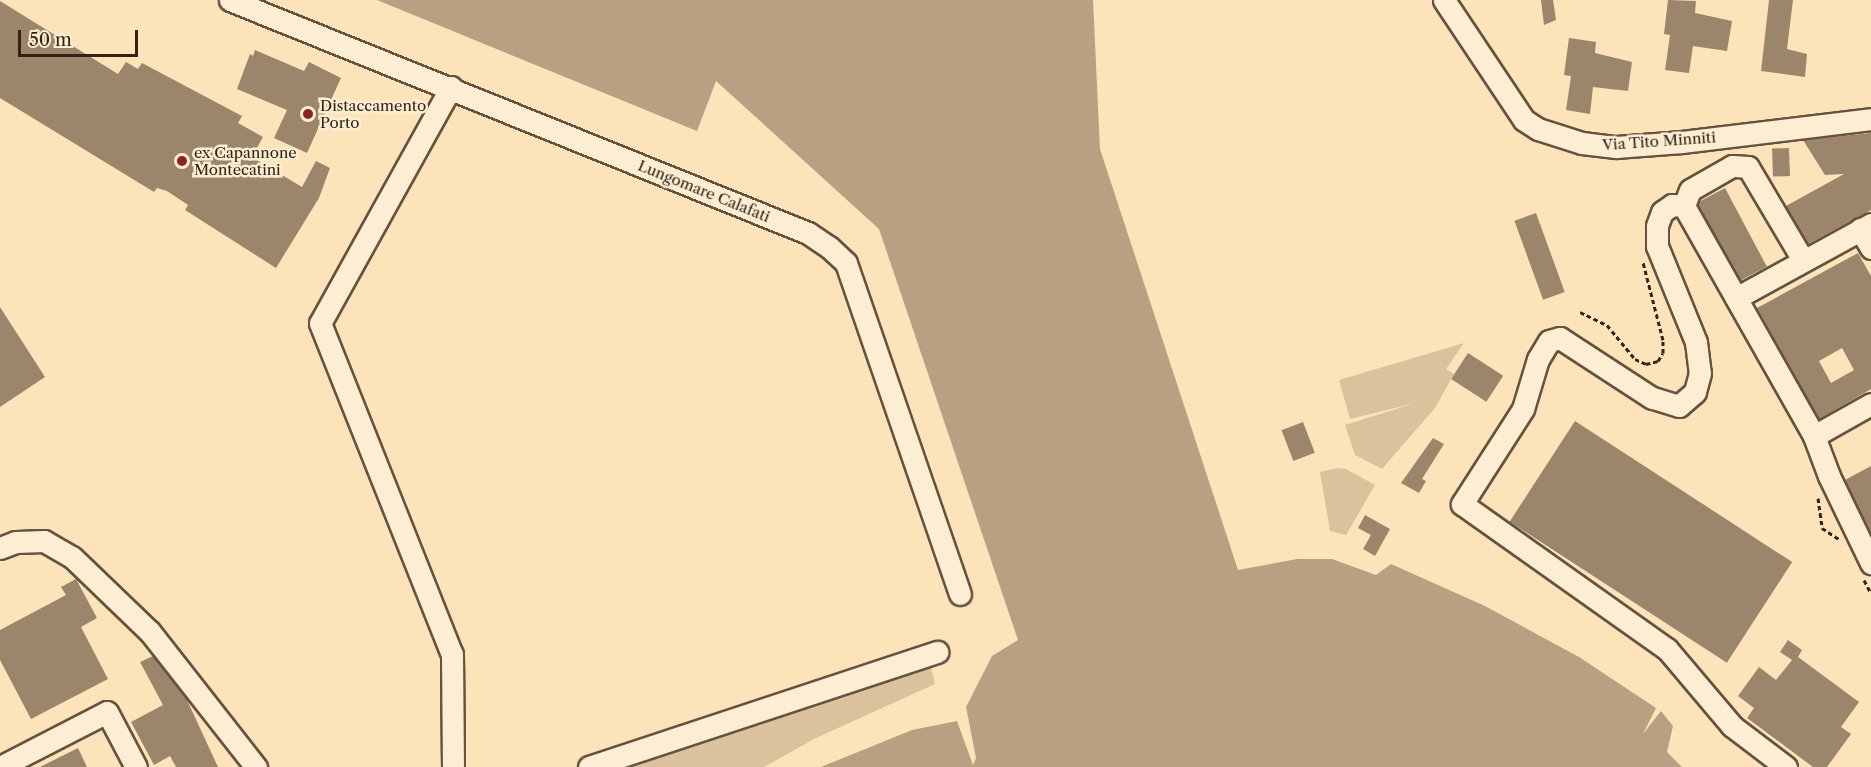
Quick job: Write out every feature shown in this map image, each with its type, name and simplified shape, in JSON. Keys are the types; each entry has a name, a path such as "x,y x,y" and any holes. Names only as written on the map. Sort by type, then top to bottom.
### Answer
{"street":[{"name":"Lungomare Calafati","path":"230,0 451,87 807,233 846,263 960,594"},
{"name":"Via Tito Minniti","path":"1444,0 1524,120 1538,129 1582,143 1616,147 1682,142 1871,119"},
{"path":"451,87 320,323 452,654 453,767"},
{"path":"1684,206 1690,190 1732,166 1748,167 1803,260"},
{"path":"1684,206 1672,205 1662,212 1657,226 1657,246 1696,342 1700,373 1695,392 1679,406 1652,399 1560,338 1549,341 1538,359 1523,409 1462,504 1667,649 1732,726 1786,767"},
{"path":"1684,206 1814,435 1871,563"},
{"path":"1736,298 1866,226 1871,248"},
{"path":"1814,435 1871,404"},
{"path":"0,548 16,542 44,541 72,557 150,632 256,767"},
{"path":"589,767 937,652"},
{"path":"0,767 107,712 136,767"}],"path":[{"path":"1580,312 1607,325 1635,359 1646,364 1658,362 1664,340 1643,258"}],"shaded area":[{"path":"377,0 1093,0 1100,149 1238,570 1297,559 1332,559 1376,575 1391,564 1485,606 1579,657 1656,708 1643,734 1661,711 1673,726 1667,752 1682,767 821,767 912,730 957,721 973,765 976,758 966,707 992,656 1018,640 879,229 716,81 697,131"},
{"path":"1464,343 1446,369 1454,374 1435,408 1382,469 1355,455 1345,425 1415,403 1350,419 1339,380"},
{"path":"1337,468 1346,469 1375,485 1346,535 1330,531 1320,472"},
{"path":"930,664 935,684 816,738 764,767 633,767"}],"building":[{"path":"1541,0 1553,0 1556,20 1544,25"},
{"path":"1668,0 1696,1 1695,13 1732,21 1727,51 1693,46 1689,73 1665,70 1670,35 1664,34"},
{"path":"1769,0 1793,0 1787,49 1807,54 1805,77 1761,71"},
{"name":"ex Capannone Montecatini","path":"0,1 118,74 126,62 138,69 142,63 242,116 238,123 263,137 252,157 302,187 316,161 330,168 319,198 276,268 185,210 188,205 167,191 157,188 154,192 0,98"},
{"path":"1569,38 1596,42 1595,53 1632,62 1628,91 1593,87 1590,114 1566,110 1571,76 1564,75"},
{"path":"255,50 304,71 309,62 341,78 307,153 274,138 287,110 237,89 250,54 253,56"},
{"path":"1871,133 1871,210 1808,244 1786,206 1844,174 1825,175 1803,140"},
{"path":"1789,148 1790,176 1773,177 1772,149"},
{"path":"1725,188 1767,267 1739,282 1697,203"},
{"path":"1536,213 1565,292 1543,300 1514,221"},
{"path":"1858,253 1871,276 1871,389 1819,419 1757,308","holes":["1842,348 1854,370 1831,383 1819,361"]},
{"path":"0,307 45,377 0,407"},
{"path":"1468,353 1503,376 1486,402 1451,379"},
{"path":"1575,421 1792,562 1727,663 1510,522"},
{"path":"1303,422 1315,453 1293,461 1282,430"},
{"path":"1433,438 1444,444 1422,479 1426,481 1419,493 1401,483"},
{"path":"1871,466 1871,534 1845,480"},
{"path":"1365,515 1390,529 1375,556 1363,549 1371,535 1358,528"},
{"path":"76,579 97,618 81,627 108,679 31,719 0,660 0,630 66,595 61,587"},
{"path":"1788,640 1802,650 1798,657 1859,702 1841,727 1851,734 1827,767 1813,767 1747,718 1754,708 1738,696 1759,667 1776,680 1792,660 1780,652"},
{"path":"153,656 187,700 218,767 176,767 170,756 154,765 131,722 163,705 140,662"},
{"path":"78,748 87,767 40,767"}],"place":[{"name":"Distaccamento Porto","path":"308,114"},
{"name":"ex Capannone Montecatini","path":"182,161"}]}
